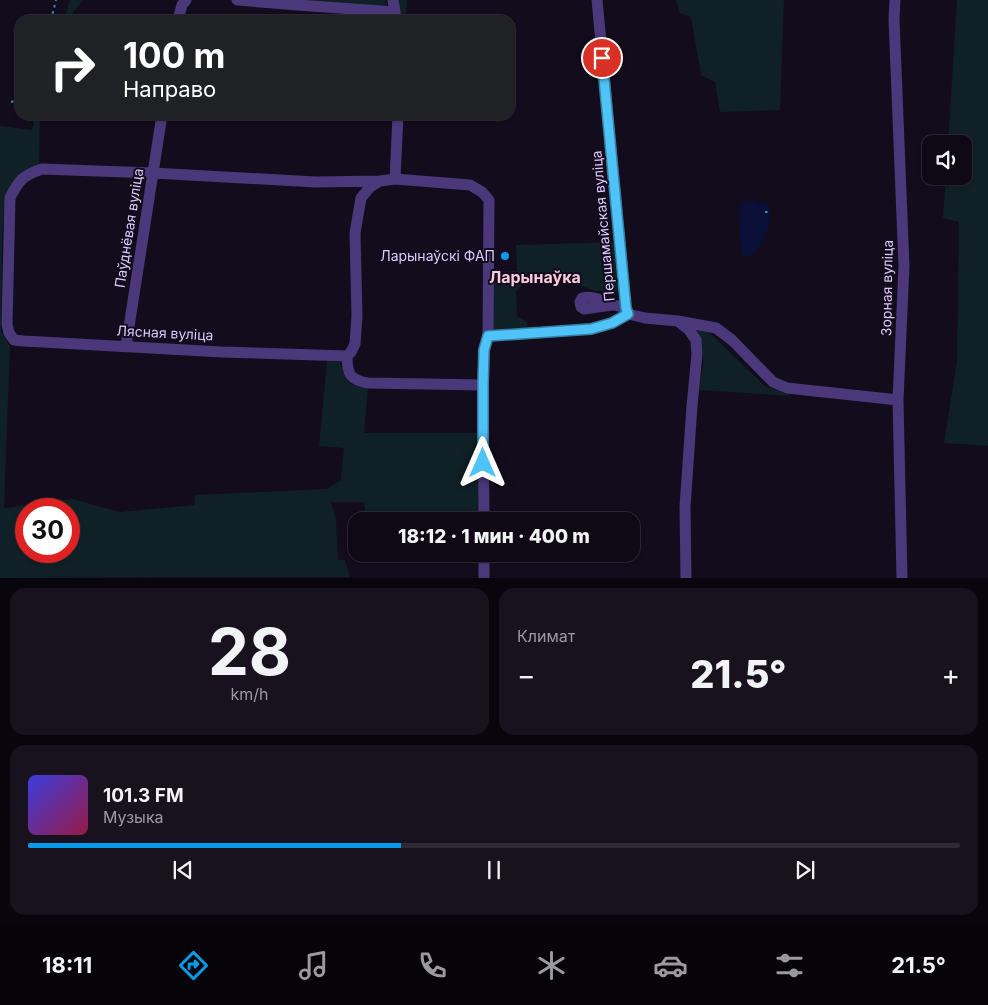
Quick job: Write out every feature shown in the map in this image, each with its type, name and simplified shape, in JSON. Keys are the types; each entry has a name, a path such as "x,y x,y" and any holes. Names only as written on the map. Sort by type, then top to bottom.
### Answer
{"street":[{"path":"179,15 182,5 186,0"},
{"path":"236,0 386,15"},
{"path":"393,0 396,15"},
{"name":"Першамайская вуліца","path":"597,0 627,311 645,318 678,321 716,328 732,340 773,382 787,388 898,400"},
{"name":"Зорная вуліца","path":"895,0 894,19 904,266 898,400 902,578"},
{"name":"Паўднёвая вуліца","path":"126,346 161,120"},
{"path":"395,179 398,120"},
{"name":"Лясная вуліца","path":"153,173 42,169 31,173 18,182 10,198 7,324 9,333 14,340 222,352 347,356"},
{"path":"153,173 316,182 395,179 470,185 482,192 489,200 488,336 484,350 483,385 484,512"},
{"path":"380,181 370,187 361,198 355,233 358,316 355,344 347,356 349,374 356,381 368,383 483,385"},
{"path":"488,336 591,329 612,323 627,311 612,305"},
{"path":"678,321 689,330 696,340 697,354 685,506 686,578"},
{"path":"484,562 484,578"}],"path":[{"path":"52,15 56,0"},
{"path":"11,102 15,101"}],"shaded area":[{"path":"70,0 83,0 72,15 66,15"},
{"path":"272,0 386,0 387,5 381,8"},
{"path":"398,0 407,0 406,15 400,15"},
{"path":"676,0 784,0 780,110 720,112 715,82 701,75 691,17 680,13"},
{"path":"957,0 988,0 988,446 944,443 957,361 959,222 943,218 945,185 972,185 972,135 949,135"},
{"path":"35,120 40,120 39,164 5,197 2,239 1,331 10,346 4,508 15,507 15,563 80,563 80,501 120,512 194,505 195,495 327,489 341,480 344,448 319,446 327,361 340,362 346,378 351,384 368,388 364,433 478,433 479,512 365,512 364,502 331,502 336,519 338,560 345,560 350,577 0,578 0,126 32,130"},
{"path":"756,201 759,204 764,202 770,206 769,220 764,239 757,250 752,255 742,255 739,210 743,203"},
{"path":"614,242 620,292 595,291 561,278 525,282 516,291 517,316 527,322 528,330 491,332 493,272 517,271 516,245"},
{"path":"690,326 711,334 765,386 792,396 699,390 703,356 700,342"}],"place":[{"name":"Ларынаўскі ФАП","path":"505,256"}],"district":[{"name":"Ларынаўка","path":"535,277"}],"route":[{"path":"483,463 484,350 488,336 591,329 612,323 628,314 602,58"}]}
